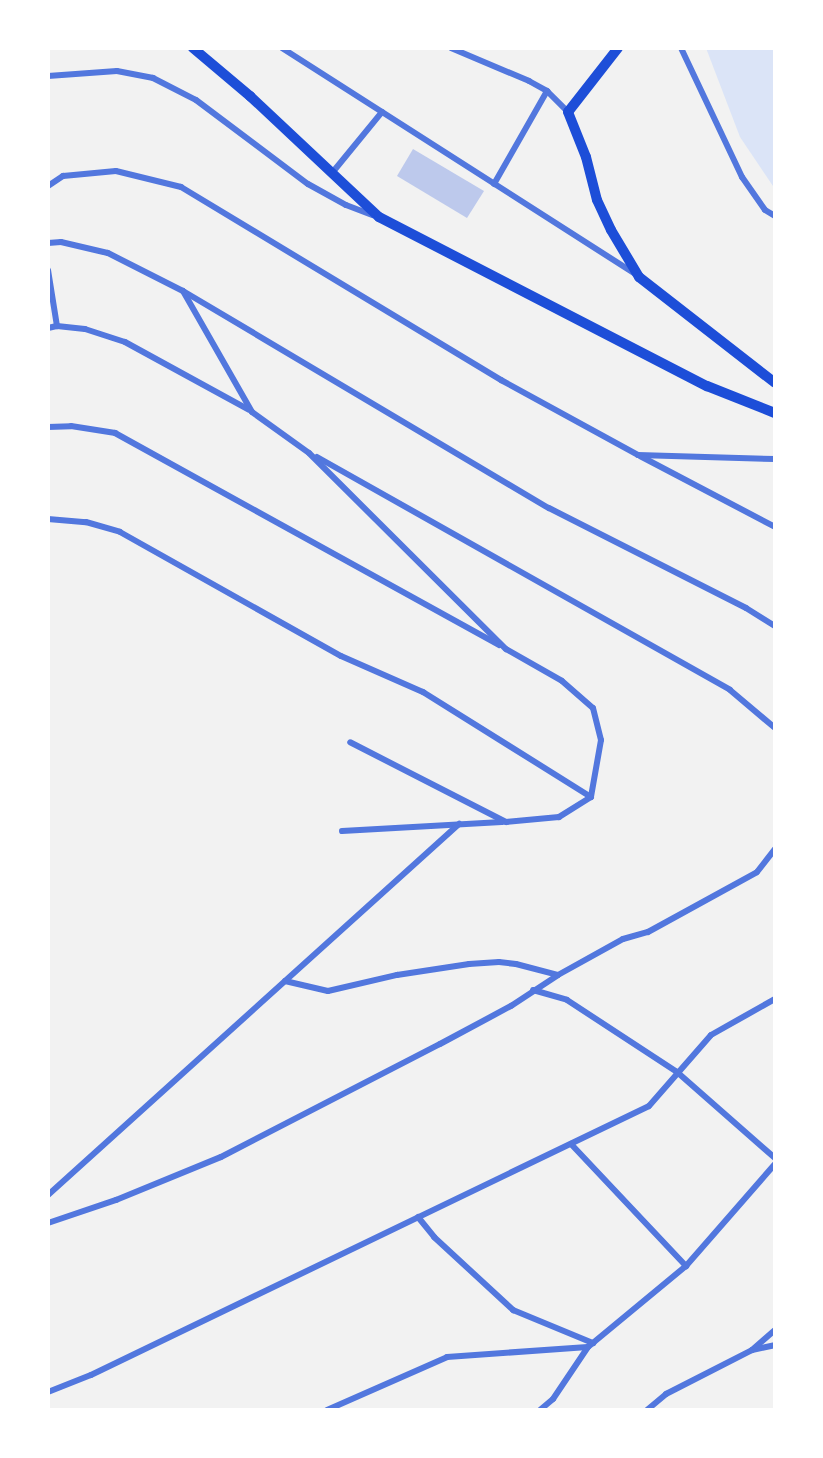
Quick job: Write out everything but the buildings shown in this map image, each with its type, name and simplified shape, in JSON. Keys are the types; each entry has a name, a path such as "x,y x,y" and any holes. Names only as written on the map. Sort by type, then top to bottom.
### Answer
{"main road":[{"path":"193,48 250,96 379,217 666,366 707,386 775,413"},
{"path":"618,48 568,112 586,157 597,200 626,259 639,277 775,383"}],"street":[{"path":"282,48 639,277"},
{"path":"450,48 547,92 568,112"},
{"path":"681,48 742,177 765,210 775,216"},
{"path":"48,76 117,71 153,78 196,100 308,184 346,205 379,217"},
{"path":"494,184 547,92"},
{"path":"332,173 382,112"},
{"path":"48,186 63,176 116,171 182,187 501,380 775,527"},
{"path":"48,243 61,242 108,253 183,291 549,508 746,608 775,626"},
{"path":"48,270 57,326"},
{"path":"183,291 252,412"},
{"path":"48,328 57,326 85,329 124,342 252,412 309,453 730,690 775,728"},
{"path":"48,427 71,426 115,433 506,649 561,681 594,708 601,740 591,797 560,817 342,831"},
{"path":"309,453 506,649"},
{"path":"638,455 775,459"},
{"path":"48,519 86,522 120,532 341,656 423,692 591,797"},
{"path":"350,742 506,822"},
{"path":"48,1195 459,824"},
{"path":"48,1224 116,1200 221,1156 334,1101 390,1068 511,1006 558,975 623,939 648,932 757,873 775,849"},
{"path":"285,981 328,991 397,975 469,964 499,962 558,975"},
{"path":"533,990 567,999 677,1072 775,1158"},
{"path":"48,1392 91,1375 649,1106 711,1035 775,999"},
{"path":"571,1144 686,1266"},
{"path":"540,1410 553,1399 590,1345 686,1266 775,1164"},
{"path":"418,1217 434,1237 513,1310 590,1345"},
{"path":"647,1410 666,1394 752,1350 775,1330"},
{"path":"327,1410 447,1358 590,1345"},
{"path":"752,1350 775,1345"}],"shaded area":[{"path":"706,48 775,48 775,189 740,137"}]}
